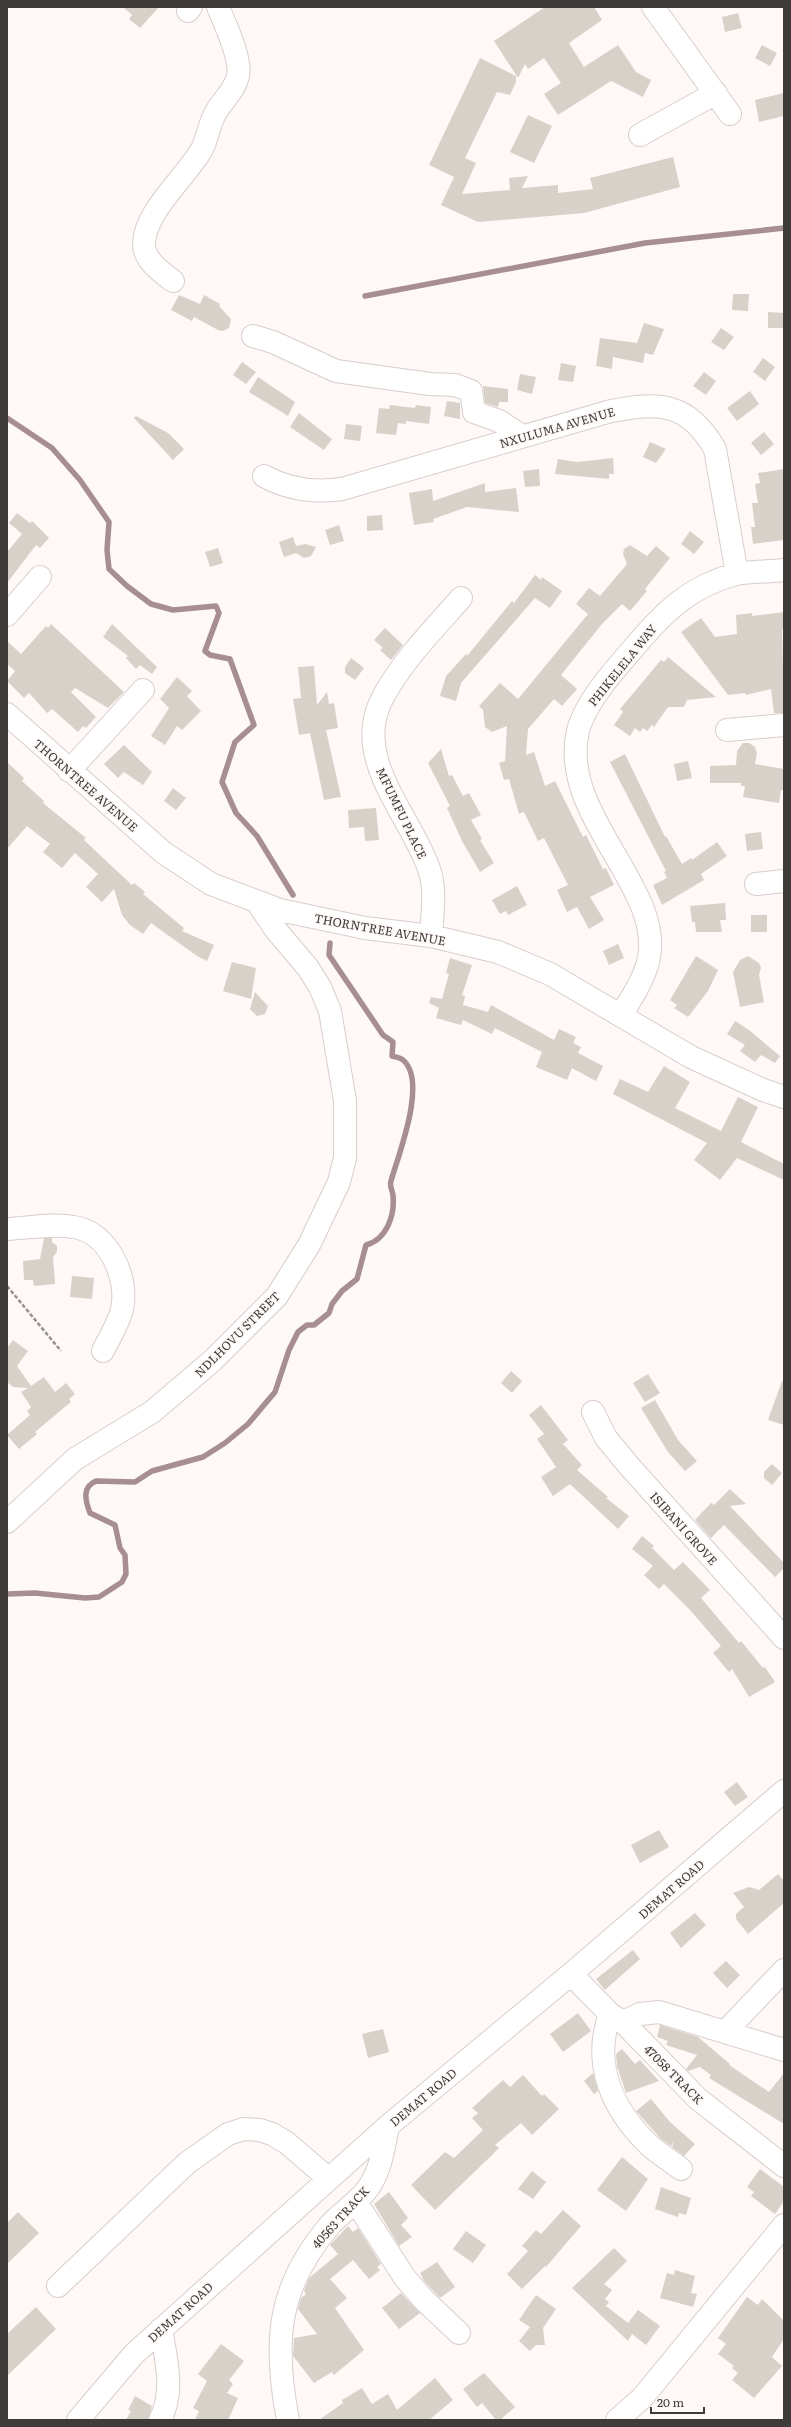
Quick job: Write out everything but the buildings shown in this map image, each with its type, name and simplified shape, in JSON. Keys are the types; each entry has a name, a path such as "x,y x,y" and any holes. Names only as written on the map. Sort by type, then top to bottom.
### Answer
{"street":[{"path":"173,281 158,270 149,258 144,243 146,233 164,198 201,150 215,114 233,88 238,77 239,67 236,55 218,7"},
{"path":"653,7 730,114"},
{"path":"640,135 716,93"},
{"path":"253,336 272,342 336,371 358,376 460,387 471,391 474,412 499,421 522,436"},
{"name":"NXULUMA AVENUE","path":"264,476 292,489 328,491 342,489 611,410 637,406 661,406 673,409 688,418 706,433 715,449 737,574"},
{"name":"PHIKELELA WAY","path":"621,1015 639,986 648,962 651,937 640,902 592,814 577,775 576,754 578,732 587,709 622,662 655,623 676,602 698,589 737,574 784,570"},
{"path":"7,615 40,577"},
{"name":"MFUMFU PLACE","path":"431,936 432,884 430,873 417,840 380,768 373,738 376,715 381,701 417,648 461,598"},
{"path":"69,771 143,690"},
{"name":"THORNTREE AVENUE","path":"7,714 69,771 164,854 211,884 280,910 365,928 431,936 498,952 550,974 691,1057 763,1090 784,1097"},
{"path":"727,730 784,725"},
{"path":"756,884 784,881"},
{"name":"NDLHOVU STREET","path":"7,1522 75,1459 152,1412 212,1361 277,1296 309,1245 339,1182 345,1158 344,1101 330,1011 320,987 308,968 276,930 257,902"},
{"path":"7,1229 71,1226 90,1232 103,1242 113,1254 123,1290 122,1309 103,1351"},
{"name":"ISIBANI GROVE","path":"593,1412 606,1438 630,1467 784,1638"},
{"name":"DEMAT ROAD","path":"78,2420 134,2354 388,2126 571,1974 784,1791"},
{"path":"725,2032 784,1970"},
{"name":"47058 TRACK","path":"571,1974 698,2099 784,2166"},
{"path":"681,2169 650,2145 631,2124 610,2089 602,2047 616,2018 659,2012 784,2050"},
{"name":"40563 TRACK","path":"288,2420 280,2379 284,2304 292,2281 309,2252 331,2224 367,2190 377,2171 382,2156 388,2126"},
{"path":"58,2286 187,2163 228,2134 244,2130 260,2130 272,2134 287,2143 329,2179"},
{"path":"356,2202 405,2278 424,2300 459,2333"},
{"path":"618,2420 642,2398 784,2225"},
{"path":"160,2420 166,2410 168,2393 167,2369 161,2329"}],"path":[{"path":"7,1286 61,1350"}],"waterway":[{"path":"365,296 645,243 784,228"},
{"path":"7,418 52,448 80,480 109,522 107,550 109,569 127,586 151,604 173,610 216,606 219,613 205,651 210,655 230,659 254,725 235,742 222,782 236,813 257,836 293,895"},
{"path":"7,1594 35,1593 85,1598 99,1597 122,1582 126,1574 125,1555 120,1548 115,1525 90,1513 86,1499 88,1487 96,1481 135,1482 152,1471 203,1457 225,1443 248,1424 275,1392 289,1350 298,1332 307,1325 314,1325 329,1313 332,1304 342,1291 357,1279 366,1245 379,1238 388,1226 391,1219 393,1204 391,1183 409,1119 413,1084 410,1070 403,1060 392,1056 393,1042 383,1035 329,955 330,943"}]}
